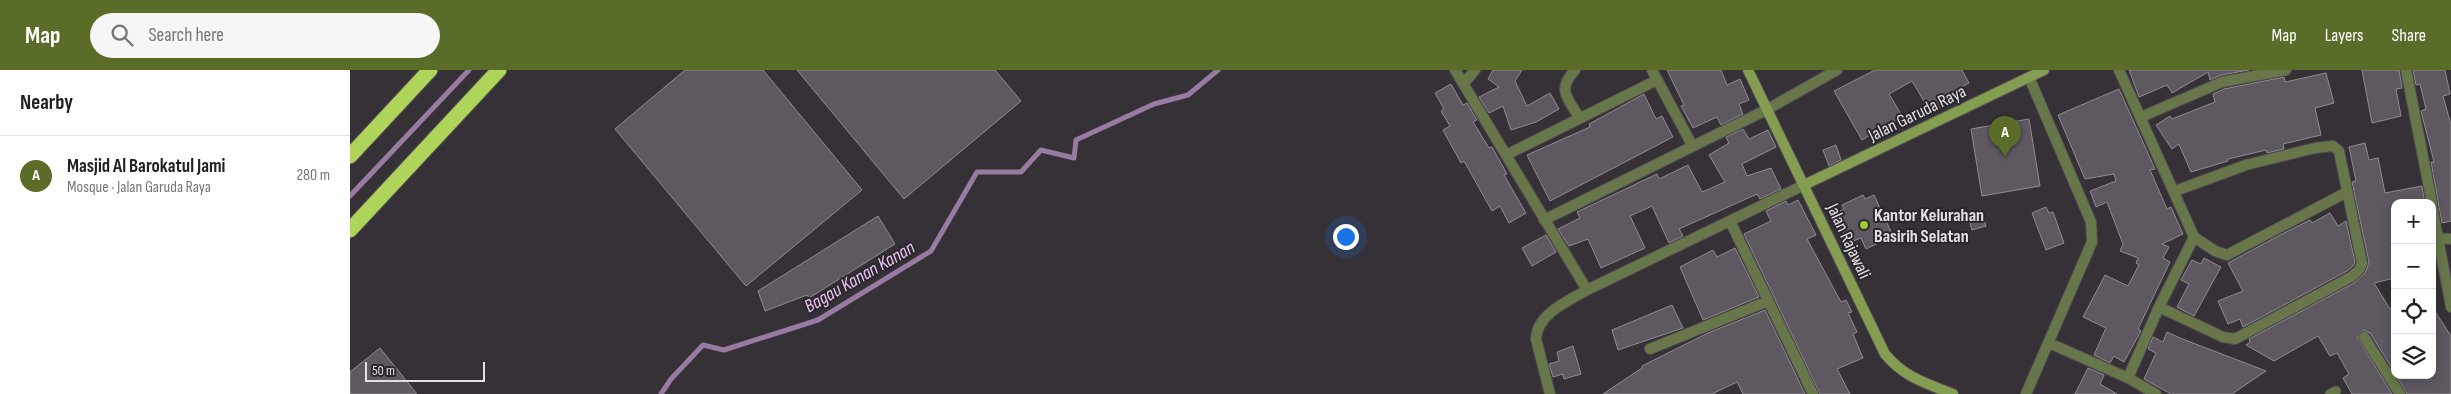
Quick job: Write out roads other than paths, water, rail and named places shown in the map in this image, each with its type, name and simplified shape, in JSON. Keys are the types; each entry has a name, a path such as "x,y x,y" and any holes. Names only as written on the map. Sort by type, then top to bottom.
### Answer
{"highway":[{"path":"350,156 430,70"},
{"path":"350,230 499,70"}],"street":[{"path":"1455,70 1587,290"},
{"path":"1464,83 1475,70"},
{"path":"1575,70 1566,81 1564,91 1579,117"},
{"path":"1652,70 1692,145"},
{"name":"Jalan Rajawali","path":"1748,70 1885,354 1896,367 1907,375 1952,394"},
{"path":"1544,220 1766,110 1837,70"},
{"name":"Jalan Garuda Raya","path":"1804,185 2044,70"},
{"path":"2119,70 2175,191 2194,237 2215,251 2227,255 2348,192"},
{"path":"2141,117 2222,82 2286,70"},
{"path":"2406,70 2431,199"},
{"path":"2026,394 2092,242 2087,210 2029,77"},
{"path":"1506,155 1579,117 1657,80"},
{"path":"2159,307 2223,337 2235,339 2351,278 2362,266 2348,192 2338,151 2333,146 2324,146 2246,165 2175,191"},
{"path":"1550,394 1536,339 1536,331 1540,324 1556,309 1587,290 1804,185"},
{"path":"1730,221 1813,394"},
{"path":"2436,227 2451,307"},
{"path":"2128,378 2159,307 2194,237"},
{"path":"2438,238 2451,239"},
{"path":"1650,349 1768,301"},
{"path":"2364,337 2400,394"},
{"path":"2049,343 2128,378 2156,394"}],"waterway":[{"path":"350,196 469,70"},
{"name":"Bagau Kanan Kanan","path":"661,394 671,379 703,345 724,350 818,320 931,251 977,172 1021,172 1041,150 1074,158 1076,140 1154,104 1188,95 1218,70"}],"place":[{"name":"Masjid Al Barokatul Jami","path":"2005,157"},
{"name":"Kantor Kelurahan Basirih Selatan","path":"1864,225"}]}
